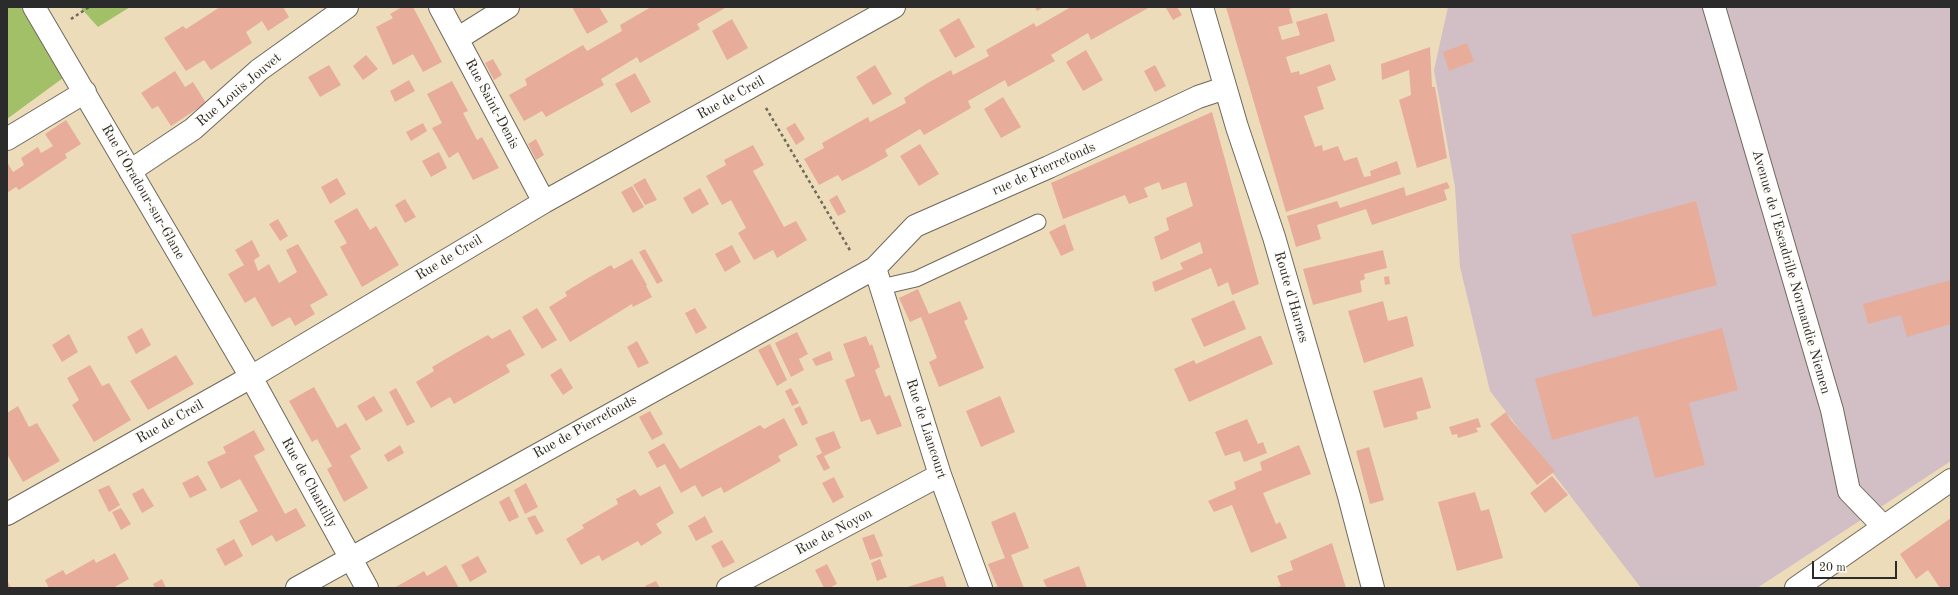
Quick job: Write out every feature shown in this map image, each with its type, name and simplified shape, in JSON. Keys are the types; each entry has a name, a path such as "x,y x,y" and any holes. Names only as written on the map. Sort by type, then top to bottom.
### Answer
{"street":[{"name":"Rue d'Oradour-sur-Glane","path":"34,7 251,377"},
{"name":"Rue Louis Jouvet","path":"130,171 193,129 259,70 347,7"},
{"name":"Rue Saint-Denis","path":"440,7 544,202"},
{"path":"457,39 508,7"},
{"name":"Rue de Creil","path":"7,514 251,377 544,202 894,7"},
{"name":"Route d'Harnes","path":"1202,7 1225,88 1274,237 1373,588"},
{"name":"Avenue de l'Escadrille Normandie Niemen","path":"1714,7 1832,410 1849,491 1883,526"},
{"name":"rue de Pierrefonds","path":"873,276 915,226 1049,167 1198,97 1225,88"},
{"path":"7,139 85,92"},
{"name":"Rue de Liancourt","path":"873,276 940,475 981,588"},
{"name":"Rue de Pierrefonds","path":"297,588 350,559 382,539 873,276"},
{"name":"Rue de Chantilly","path":"251,377 367,588"},
{"name":"Rue de Noyon","path":"728,588 940,475"},
{"path":"1796,588 1951,480"}],"lane":[{"path":"873,276 916,279 1038,222"}],"path":[{"path":"752,86 873,276"}],"shaded area":[{"path":"1448,7 1951,7 1951,461 1757,588 1641,588 1490,391 1460,267 1455,187 1434,70"}],"green space":[{"path":"7,7 21,7 63,78 7,119"},
{"path":"80,7 130,7 98,27"}],"building":[{"path":"220,7 283,7 289,17 268,31 262,21 246,32 252,43 211,70 204,60 186,71 164,38 183,26 186,29"},
{"path":"402,7 413,7 442,62 423,72 413,54 393,65 376,27 393,18 390,14"},
{"path":"572,7 599,7 608,22 587,34"},
{"path":"651,7 727,7 697,24 700,29 640,63 637,57 601,79 604,85 546,117 542,111 524,121 509,95 527,85 525,79 583,45 587,51 622,31 620,25"},
{"path":"1035,7 1044,7 1037,11"},
{"path":"1071,7 1150,7 1091,40 1088,33 1051,55 1055,61 1008,87 1005,80 968,101 971,108 924,135 920,129 885,150 888,156 865,169 842,181 838,175 819,185 804,159 824,148 822,143 868,117 870,122 906,103 904,98 926,84 951,70 953,75 989,56 986,50 1034,23 1036,27"},
{"path":"1177,7 1182,15 1173,20 1166,8"},
{"path":"1226,7 1296,7 1289,9 1293,23 1278,27 1282,40 1300,35 1296,22 1327,13 1335,41 1286,57 1291,73 1299,71 1300,75 1330,64 1336,80 1317,87 1324,109 1304,116 1315,147 1322,145 1323,151 1338,146 1344,161 1357,157 1364,177 1371,176 1370,171 1397,161 1401,174 1286,212"},
{"path":"959,18 975,47 955,58 939,30"},
{"path":"732,19 748,48 727,60 712,31"},
{"path":"1467,43 1474,61 1449,71 1443,52"},
{"path":"1430,47 1432,87 1435,87 1447,158 1417,168 1399,100 1411,95 1409,70 1382,80 1381,64"},
{"path":"1086,50 1103,80 1083,91 1066,62"},
{"path":"366,55 378,69 363,80 353,66"},
{"path":"493,59 502,75 494,80 485,63"},
{"path":"329,65 341,85 320,97 308,77"},
{"path":"875,65 892,94 873,105 856,77"},
{"path":"1155,65 1166,86 1155,92 1144,71"},
{"path":"175,71 185,87 193,82 206,103 171,126 158,106 152,109 141,93"},
{"path":"635,73 651,102 631,113 615,84"},
{"path":"409,80 415,91 395,102 390,91"},
{"path":"452,81 468,111 463,113 477,140 482,137 499,168 473,180 458,152 449,158 432,128 442,123 427,94"},
{"path":"1003,97 1021,127 1001,138 984,109"},
{"path":"1212,112 1259,284 1232,295 1228,282 1218,287 1211,268 1155,292 1152,282 1183,269 1180,263 1203,253 1200,242 1161,260 1154,237 1169,230 1166,218 1193,206 1186,182 1162,190 1159,182 1144,188 1148,197 1129,204 1125,195 1063,219 1051,183"},
{"path":"66,120 81,144 65,154 67,158 19,190 16,187 7,193 7,162 13,172 24,165 21,158 38,147 41,153 53,146 45,134"},
{"path":"423,123 427,131 411,141 406,132"},
{"path":"795,123 805,139 796,145 786,128"},
{"path":"536,139 544,155 536,160 528,144"},
{"path":"920,144 939,174 919,186 900,156"},
{"path":"753,145 764,165 753,171 784,227 796,221 807,240 777,258 773,250 754,260 738,233 746,228 731,200 722,205 706,176 726,165 724,160"},
{"path":"439,152 447,168 431,177 422,161"},
{"path":"337,178 346,194 330,204 321,187"},
{"path":"645,178 657,200 645,205 633,185"},
{"path":"1447,182 1450,188 1444,190 1447,200 1372,225 1366,209 1317,225 1321,239 1296,247 1287,216 1337,201 1340,208 1404,187 1406,196"},
{"path":"632,186 644,207 633,213 621,192"},
{"path":"700,188 709,204 692,214 683,198"},
{"path":"837,195 846,212 838,216 829,200"},
{"path":"405,199 416,217 405,223 395,205"},
{"path":"1696,201 1717,285 1593,317 1571,235"},
{"path":"357,208 370,230 376,226 399,265 362,287 340,247 347,243 334,221"},
{"path":"278,219 288,236 280,241 269,224"},
{"path":"1065,224 1074,250 1061,256 1049,232"},
{"path":"252,240 260,256 254,260 258,271 269,264 279,283 297,272 286,250 298,244 328,295 310,305 315,314 295,326 290,317 272,327 255,297 245,303 228,274 244,265 235,250"},
{"path":"732,245 741,262 725,272 715,254"},
{"path":"645,249 663,281 657,284 639,252"},
{"path":"1383,250 1387,268 1364,274 1365,279 1360,281 1362,292 1313,305 1303,269"},
{"path":"632,259 652,297 633,307 632,304 570,342 549,307 567,296 565,292 588,278 611,265 614,269"},
{"path":"1389,276 1390,284 1385,285 1384,277"},
{"path":"1951,280 1951,324 1907,337 1901,315 1868,324 1863,304"},
{"path":"918,289 929,314 960,301 968,319 964,321 984,368 939,387 929,362 937,358 921,317 910,322 899,298"},
{"path":"1234,300 1246,329 1204,347 1191,319"},
{"path":"1383,301 1388,321 1407,316 1414,346 1364,363 1348,311"},
{"path":"537,308 557,340 542,349 522,317"},
{"path":"695,308 707,328 696,334 685,313"},
{"path":"142,328 151,345 136,354 127,337"},
{"path":"1722,328 1738,390 1689,403 1705,465 1655,478 1638,416 1552,440 1535,379"},
{"path":"510,329 525,355 506,365 510,372 454,404 450,397 431,408 416,382 434,371 432,367 461,350 488,335 492,339"},
{"path":"797,332 808,354 799,359 804,370 791,377 775,343"},
{"path":"69,334 78,352 62,362 52,345"},
{"path":"866,336 870,346 872,344 880,367 875,370 885,397 890,395 902,426 877,435 870,419 861,422 845,380 855,376 843,344"},
{"path":"1261,336 1273,364 1189,402 1174,369 1194,360 1196,364"},
{"path":"637,341 649,363 638,368 627,347"},
{"path":"770,344 787,380 777,386 758,350"},
{"path":"830,351 833,360 816,366 812,359"},
{"path":"176,355 194,384 148,410 130,381"},
{"path":"90,365 102,386 109,383 131,420 94,442 72,405 79,400 67,378"},
{"path":"561,368 573,388 563,395 550,375"},
{"path":"1422,377 1431,408 1416,412 1418,419 1384,428 1373,391"},
{"path":"314,387 337,428 346,423 361,449 350,456 368,488 344,502 327,469 332,466 317,439 312,442 289,401"},
{"path":"396,388 415,422 407,426 389,392"},
{"path":"791,388 799,403 792,406 785,391"},
{"path":"374,396 383,411 366,421 357,406"},
{"path":"1000,396 1015,432 981,447 966,411"},
{"path":"18,406 29,427 37,423 60,461 23,482 7,454 7,413"},
{"path":"800,406 808,423 802,426 794,409"},
{"path":"650,411 663,434 652,440 639,417"},
{"path":"1506,412 1511,420 1555,471 1537,485 1490,424"},
{"path":"784,418 798,445 778,456 781,461 724,493 721,487 702,497 695,485 681,493 665,464 657,468 648,452 664,443 680,469 760,425 764,429"},
{"path":"1478,418 1481,427 1476,428 1478,432 1458,438 1457,434 1452,435 1449,427"},
{"path":"1247,419 1258,444 1263,442 1267,453 1244,462 1240,451 1225,456 1215,432"},
{"path":"254,430 265,450 254,456 285,514 296,508 306,526 276,542 272,535 252,546 239,521 258,511 240,479 221,489 207,462 226,453 223,447"},
{"path":"834,431 841,448 824,456 830,468 824,471 816,456 822,453 815,438"},
{"path":"400,445 404,453 388,462 384,455"},
{"path":"1299,445 1311,474 1263,493 1276,524 1280,522 1287,538 1251,553 1232,505 1214,512 1208,501 1236,489 1234,482 1262,470 1260,462"},
{"path":"1369,447 1384,500 1370,504 1356,451"},
{"path":"198,475 207,490 190,498 182,483"},
{"path":"1552,476 1568,495 1545,513 1530,493"},
{"path":"834,477 844,497 833,503 822,483"},
{"path":"526,483 538,507 525,514 514,490"},
{"path":"109,485 120,505 109,512 98,490"},
{"path":"660,486 674,513 656,524 662,533 641,546 638,541 602,561 599,555 581,565 566,539 584,528 582,525 618,504 616,499 635,489 640,496"},
{"path":"143,488 154,506 142,513 132,494"},
{"path":"1475,492 1481,511 1489,509 1503,558 1457,571 1438,502"},
{"path":"509,496 519,517 509,522 499,502"},
{"path":"121,508 131,524 121,530 112,512"},
{"path":"1015,512 1029,548 1011,555 1024,588 998,588 988,564 1005,558 991,522"},
{"path":"535,515 544,531 536,535 527,518"},
{"path":"705,516 713,532 696,541 688,526"},
{"path":"1951,518 1951,588 1940,588 1928,570 1916,579 1900,554"},
{"path":"874,534 883,556 870,560 862,538"},
{"path":"234,539 243,556 225,566 216,549"},
{"path":"722,540 735,562 723,568 711,546"},
{"path":"1332,543 1346,588 1275,588 1281,586 1277,576 1293,570 1290,561"},
{"path":"115,553 129,579 113,588 49,588 45,580 63,570 66,575 94,559 96,563"},
{"path":"478,556 487,572 470,582 461,565"},
{"path":"880,559 887,577 877,581 871,563"},
{"path":"827,564 837,584 829,588 824,588 815,570"},
{"path":"446,565 459,588 394,588 424,571 427,576"},
{"path":"1079,566 1087,588 1047,588 1043,580"},
{"path":"943,576 947,588 904,588"},
{"path":"162,579 166,588 155,588 153,584"},
{"path":"7,580 11,588 7,588"},
{"path":"656,581 660,588 646,588 645,586"}]}
